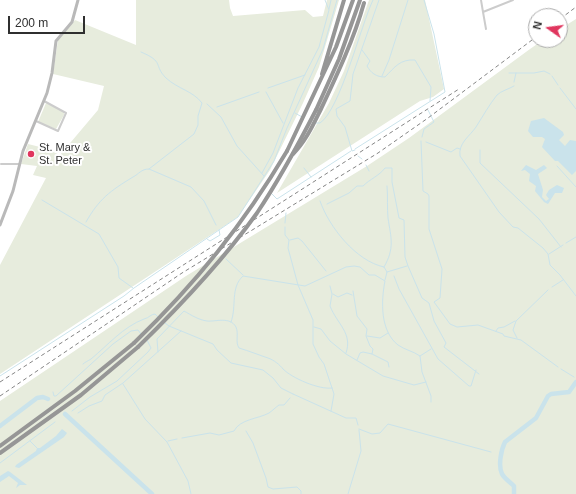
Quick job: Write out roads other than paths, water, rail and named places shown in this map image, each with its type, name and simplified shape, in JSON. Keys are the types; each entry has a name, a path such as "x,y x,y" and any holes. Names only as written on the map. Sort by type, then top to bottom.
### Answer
{"highway":[{"path":"319,86 344,0"},
{"path":"0,446 75,391 134,343 165,313 198,277 242,221 287,151 319,86 336,47 353,0"},
{"path":"318,111 363,1"},
{"path":"0,453 81,395 138,347 178,309 226,252 257,212 318,111 341,66 363,1"}],"main road":[{"path":"0,226 13,191 19,164 27,140 44,101 52,73 56,41 72,22 78,0"}],"street":[{"path":"481,0 486,29"},
{"path":"483,12 513,0"},
{"path":"36,121 58,131 66,113 44,101"},
{"path":"1,164 19,164"}],"water":[{"path":"544,118 563,132 564,135 559,140 565,146 570,140 576,141 576,171 572,175 558,161 555,161 542,147 545,139 542,137 533,137 528,131 531,121"},
{"path":"526,165 536,170 544,165 547,168 538,174 543,190 542,197 546,201 549,199 546,195 549,190 557,185 564,188 562,193 555,193 548,204 544,202 535,191 536,186 529,181 530,174 525,170 521,171"},
{"path":"62,429 67,433 64,437 19,468 15,467 36,451 37,448 40,448 56,436"},
{"path":"8,471 27,485 20,485 16,488 18,483 9,476 0,482 0,476"}],"waterway":[{"path":"262,173 273,153 298,88 319,47 329,10 325,0"},
{"path":"329,9 331,0"},
{"path":"0,376 124,296 238,217 274,161 287,128 323,49 337,0"},
{"path":"316,123 320,123 328,115 335,102 350,66 373,0"},
{"path":"355,150 352,151 345,127 337,116 336,109 350,101 353,74 379,0"},
{"path":"382,76 389,60 408,0"},
{"path":"355,149 445,92 434,34 424,0"},
{"path":"362,50 370,61 367,66 372,73 382,77 385,77 402,62 415,60 431,87 430,101"},
{"path":"141,52 156,61 162,74 166,78 202,103 198,116 198,125 194,134 149,169"},
{"path":"509,73 534,73 544,71 550,74"},
{"path":"514,82 516,73"},
{"path":"268,88 305,75"},
{"path":"552,76 558,85"},
{"path":"514,86 497,95 476,127 463,143 460,156 499,212 513,227 518,228 543,248 548,254 550,265 560,275 576,296"},
{"path":"560,88 576,109"},
{"path":"217,107 259,92"},
{"path":"266,92 283,123"},
{"path":"207,104 221,117 237,146 264,176"},
{"path":"422,137 424,129 434,122 428,110"},
{"path":"295,113 302,117"},
{"path":"421,141 423,191 429,196 429,229 442,269 440,298 434,302 450,324 457,327 478,325 503,334 504,336 521,340 558,367"},
{"path":"426,142 451,152 457,148 460,149"},
{"path":"480,150 480,163 539,219 561,247"},
{"path":"271,193 277,199 351,151"},
{"path":"358,156 362,159"},
{"path":"366,165 369,171"},
{"path":"557,166 576,187"},
{"path":"304,168 311,177"},
{"path":"327,204 349,193 357,186 363,186 385,168 392,168 392,182 399,218 404,220 405,257 408,266 422,298 429,303 434,321 446,343 444,347 479,374"},
{"path":"86,222 96,207 111,191 142,171 149,169 191,187 204,201 216,225"},
{"path":"384,267 391,248 387,186"},
{"path":"42,200 99,234 118,267 119,278 133,288"},
{"path":"320,201 330,221 345,242 363,258 384,267 387,272 385,280"},
{"path":"285,223 286,213"},
{"path":"285,227 285,235 289,240 288,248 298,285 313,320 313,344 324,364 334,394 331,411"},
{"path":"207,239 210,241 220,235 219,230"},
{"path":"566,243 576,237"},
{"path":"290,240 298,238 302,241 326,271"},
{"path":"549,254 563,245"},
{"path":"226,259 243,275"},
{"path":"387,272 407,266"},
{"path":"231,322 236,286 243,276 305,286 346,267 360,267 369,275 375,275 385,281 383,315 388,332 398,345 420,356 422,372 431,396 431,402"},
{"path":"394,276 399,289 438,359 469,386 471,386 476,370"},
{"path":"552,287 563,280"},
{"path":"330,286 332,294 330,306 346,334 348,346 346,353"},
{"path":"517,338 513,330 516,321 548,290"},
{"path":"353,291 357,316 367,329 366,336 370,346 373,349 372,354 363,352 360,353 357,360"},
{"path":"333,294 338,297 347,293 352,295"},
{"path":"158,352 157,339 184,311 204,320 222,320 230,322 236,327 237,343 239,348 272,360 279,364 287,372 306,383 320,387 332,388"},
{"path":"83,364 136,322 154,314 158,317"},
{"path":"496,331 498,328 504,327 515,321"},
{"path":"165,323 213,344 217,350 231,363 263,370 273,378 281,388 293,394"},
{"path":"314,327 321,329 330,341 346,354 383,376 414,385 426,382"},
{"path":"53,392 54,396 56,396 113,344 131,331 138,330 141,334"},
{"path":"78,413 89,406 102,401 105,395 123,383 181,331"},
{"path":"367,336 380,338 388,333"},
{"path":"72,411 90,397 117,381 148,352 151,348 147,340"},
{"path":"420,356 431,349"},
{"path":"372,354 388,362 389,367"},
{"path":"561,369 574,377"},
{"path":"514,494 514,486 502,474 500,467 500,458 505,442 536,418 548,396 551,394 569,392 576,382"},
{"path":"123,384 145,419 167,442 188,481 191,494"},
{"path":"293,394 346,418 356,418 358,425"},
{"path":"0,426 37,398 43,397 48,399"},
{"path":"182,438 210,433 219,435 234,431 240,424 269,413 279,405 284,405 290,398"},
{"path":"65,414 152,494"},
{"path":"0,463 55,422"},
{"path":"359,429 372,434 380,433 388,424 491,452"},
{"path":"348,494 361,451 359,430"},
{"path":"246,431 253,443 268,487 273,489 297,487 301,491 301,494"},
{"path":"168,441 177,439"},
{"path":"30,441 37,448"}],"railway":[{"path":"568,13 576,7"},
{"path":"0,396 182,273 378,153 428,118 528,43"},
{"path":"0,382 459,89"}],"place":[{"name":"St. Mary & St. Peter","path":"31,154"}]}
